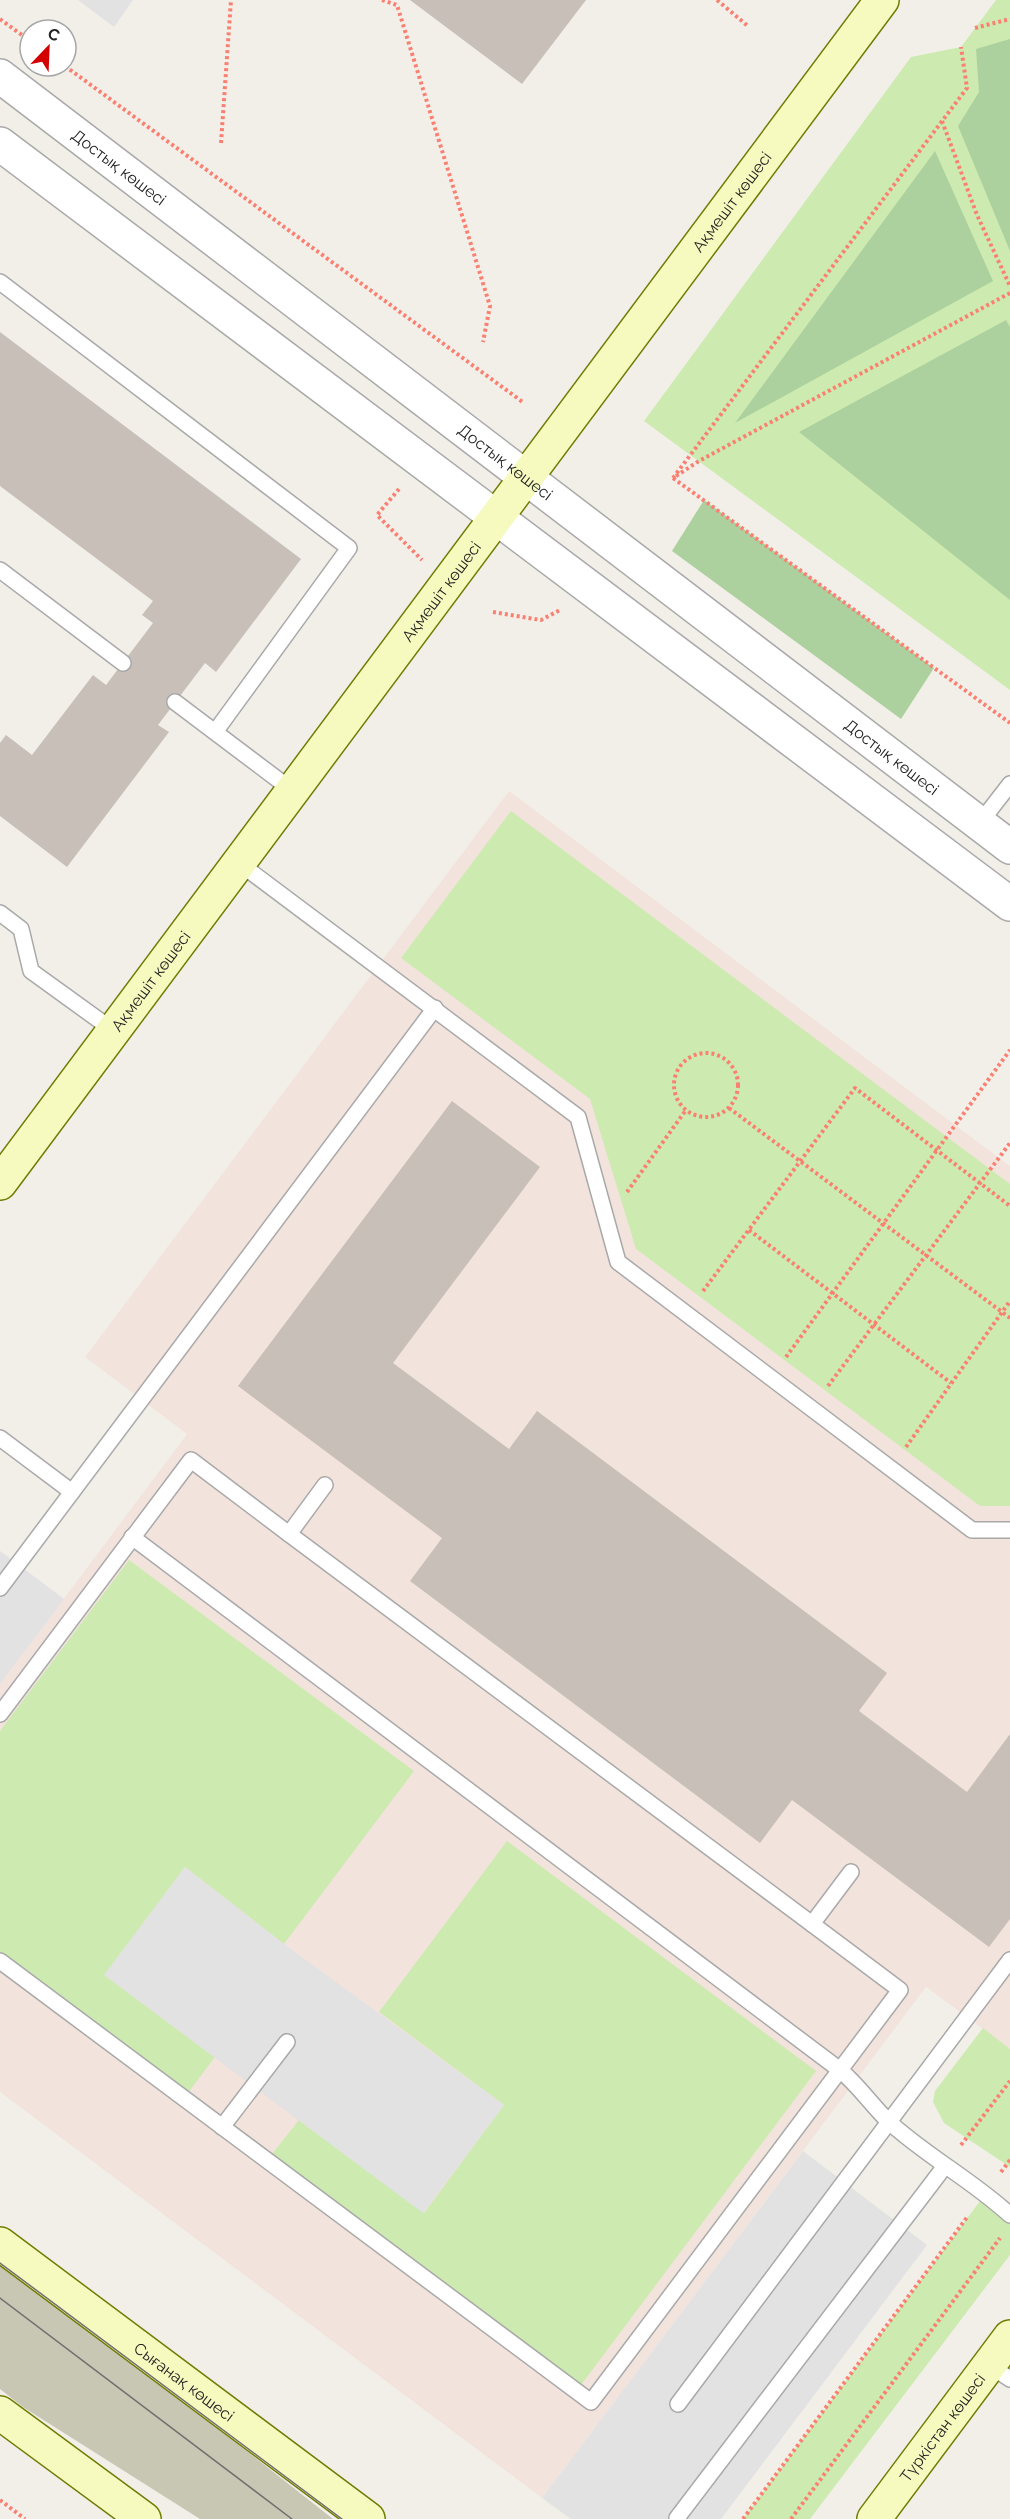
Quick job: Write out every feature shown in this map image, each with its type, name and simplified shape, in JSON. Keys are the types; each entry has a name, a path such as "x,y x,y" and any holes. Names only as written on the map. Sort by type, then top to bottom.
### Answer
{"main road":[{"name":"Ақмешіт көшесі","path":"0,1183 882,0"},
{"name":"Сығанақ көшесі","path":"0,2244 368,2519"},
{"name":"Түркістан көшесі","path":"874,2519 1000,2372 1010,2337"},
{"path":"0,2413 144,2519"}],"street":[{"name":"Достық көшесі","path":"0,76 1010,847"},
{"path":"0,144 1010,903"}],"lane":[{"path":"0,282 349,548 215,732"},
{"path":"0,570 123,663"},
{"path":"175,702 293,791"},
{"path":"979,825 1010,784"},
{"path":"239,862 578,1117 618,1262 972,1530 1010,1530"},
{"path":"0,913 21,929 31,971 114,1031"},
{"path":"0,1588 435,1008"},
{"path":"0,1438 72,1492"},
{"path":"0,1714 191,1460 900,1990 591,2402 0,1961"},
{"path":"289,1534 325,1485"},
{"path":"132,1537 840,2070 888,2120 945,2166 986,2193 1010,2215"},
{"path":"812,1924 851,1872"},
{"path":"678,2404 888,2120 1010,1960"},
{"path":"222,2127 287,2042"},
{"path":"677,2518 945,2166"}],"path":[{"path":"221,143 231,0"},
{"path":"382,0 397,5 490,306 483,342"},
{"path":"717,0 749,27"},
{"path":"0,19 18,32"},
{"path":"975,28 1010,19"},
{"path":"673,478 967,88 962,47"},
{"path":"78,76 524,403"},
{"path":"942,121 977,215 1010,286"},
{"path":"673,478 699,461 1010,293"},
{"path":"673,478 1010,723"},
{"path":"403,484 377,514 426,564"},
{"path":"493,612 541,620 566,606"},
{"path":"771,1377 1010,1050"},
{"path":"706,1053 725,1060 737,1078 738,1089 729,1108 710,1117 700,1117 686,1110 676,1098 675,1077 679,1067 686,1060 706,1053"},
{"path":"687,1314 855,1088 1010,1206"},
{"path":"729,1108 1010,1318"},
{"path":"606,1221 686,1110"},
{"path":"811,1408 1010,1143"},
{"path":"749,1230 951,1383"},
{"path":"891,1468 1010,1301"},
{"path":"945,2166 1010,2081"},
{"path":"743,2519 1010,2160"},
{"path":"791,2519 1003,2235"},
{"path":"0,2500 25,2519"}],"shaded area":[{"path":"78,0 133,0 114,27"},
{"path":"509,791 1010,1166 1010,2049 926,1987 542,2498 0,2092 0,1684 187,1434 85,1357"},
{"path":"0,1551 64,1599 0,1684"},
{"path":"185,1867 284,1944 504,2105 423,2213 104,1975"},
{"path":"803,2151 927,2245 721,2519 571,2519 542,2498"},
{"path":"0,2265 106,2340 333,2519 200,2519 23,2407 0,2389"}],"green space":[{"path":"996,0 1010,0 1010,690 644,421 911,57 961,47"},
{"path":"1010,39 1010,251 958,126 979,92 976,49"},
{"path":"935,151 993,281 735,423"},
{"path":"1006,320 1010,327 1010,600 799,432"},
{"path":"704,500 934,668 901,719 672,551"},
{"path":"511,811 1010,1184 1010,1506 980,1506 636,1249 590,1099 401,958"},
{"path":"129,1560 414,1771 284,1944 185,1867 105,1975 215,2057 188,2093 0,1953 0,1731"},
{"path":"507,1841 816,2071 581,2385 272,2154 299,2120 424,2213 504,2105 379,2012"},
{"path":"983,2028 1010,2049 1010,2167 944,2123 933,2102 935,2091"},
{"path":"986,2193 1010,2214 1010,2255 810,2519 743,2519"}],"building":[{"path":"410,0 586,0 522,84"},
{"path":"0,332 301,559 216,672 205,663 158,725 169,732 67,867 0,816 0,743 6,735 32,755 93,675 106,685 153,623 142,615 153,601 0,486"},
{"path":"452,1101 540,1167 393,1363 509,1449 537,1411 887,1673 859,1711 967,1792 1010,1734 1010,1919 989,1947 792,1800 760,1843 410,1581 442,1538 238,1386"}],"tram line":[{"path":"0,2263 342,2519"},
{"path":"0,2298 292,2519"}]}
